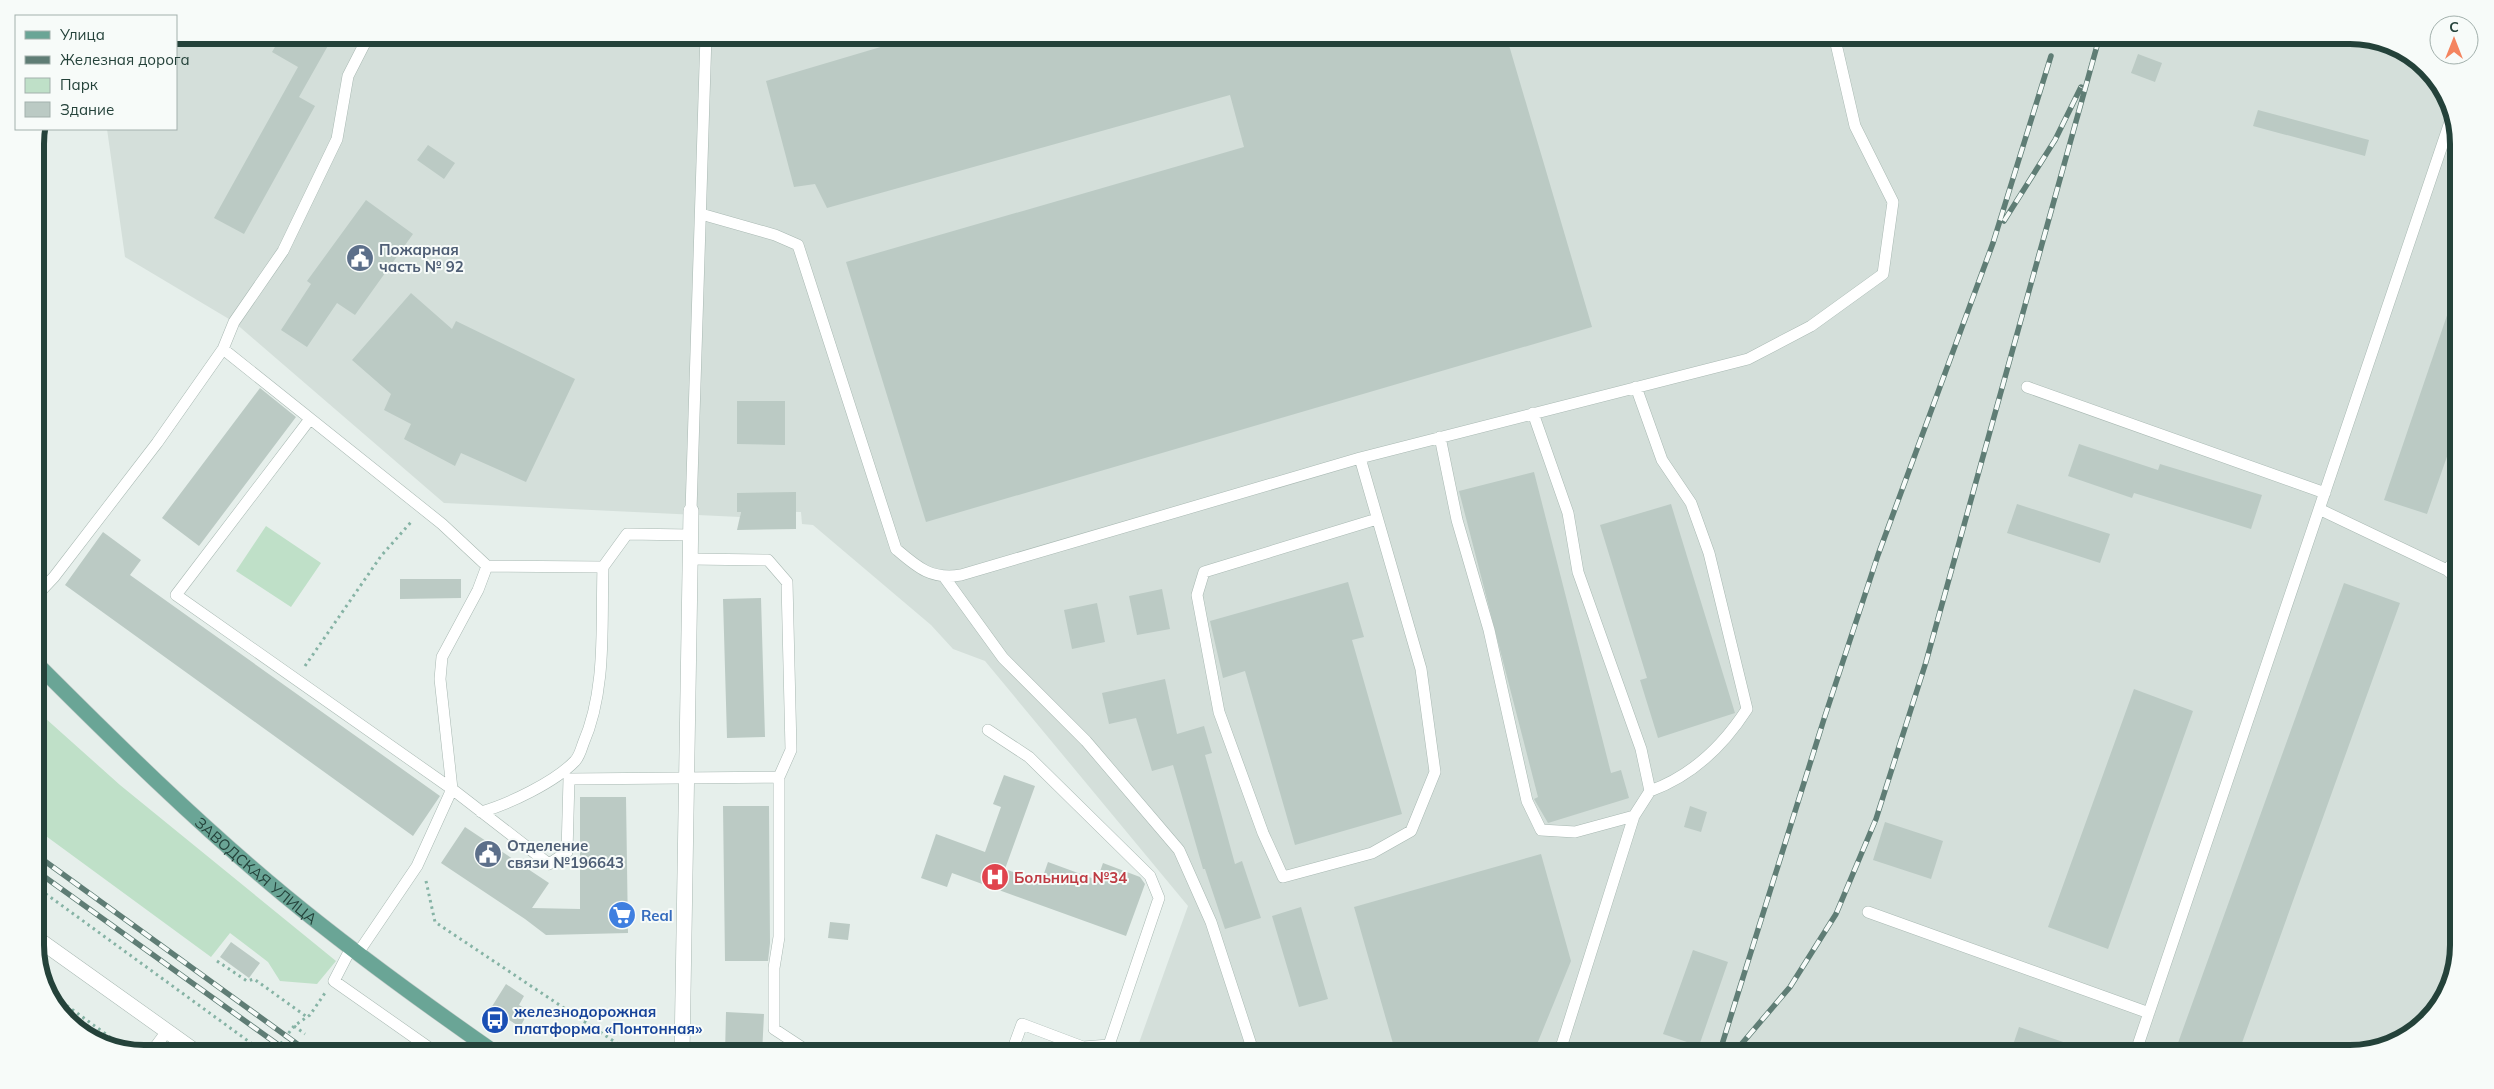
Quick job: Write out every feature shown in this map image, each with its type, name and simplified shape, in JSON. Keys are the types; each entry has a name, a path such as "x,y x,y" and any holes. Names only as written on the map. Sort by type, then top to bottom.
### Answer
{"main road":[{"name":"ЗАВОДСКАЯ УЛИЦА","path":"44,671 130,757 212,833 284,895 354,951 485,1045"}],"street":[{"path":"682,1045 691,511"},
{"path":"44,943 186,1045"}],"lane":[{"path":"44,588 157,443 223,349 234,322 283,251 337,139 348,76 364,44"},
{"path":"691,511 706,44"},
{"path":"945,578 1360,458 1748,359 1812,326 1883,274 1893,202 1854,126 1836,44"},
{"path":"2138,1045 2449,128"},
{"path":"701,214 774,235 798,245 896,549 920,569 945,578 1003,658 1086,741 1179,850 1211,922 1251,1045"},
{"path":"223,349 424,509 487,566 603,567"},
{"path":"1562,1045 1634,816 1650,791 1666,785 1704,761 1729,737 1747,709 1709,553 1691,503 1662,460 1636,387"},
{"path":"2027,387 2324,493"},
{"path":"1533,413 1568,513 1578,572 1641,749 1650,791"},
{"path":"310,419 176,595 452,789 549,864 567,852 569,779 588,734 599,694 603,567 627,534 690,535"},
{"path":"1440,437 1457,520 1489,630 1528,802 1541,830 1575,832 1634,816"},
{"path":"1360,458 1421,669 1435,772 1411,831 1372,853 1283,877 1262,833 1220,712 1198,595 1204,572 1377,519"},
{"path":"2319,508 2450,572"},
{"path":"690,559 768,560 787,582 791,750 779,777 779,937 774,968 774,1029 798,1045"},
{"path":"425,1045 334,981 354,951 418,866 452,789 440,679 442,657 478,590 487,566"},
{"path":"2447,570 2450,566"},
{"path":"988,730 1029,756 1150,876 1159,898 1108,1045"},
{"path":"481,812 504,805 576,761"},
{"path":"569,779 779,777"},
{"path":"1868,912 2149,1013"},
{"path":"1014,1045 1022,1024 1070,1045"},
{"path":"157,1045 167,1031"}],"path":[{"path":"296,679 381,556 397,535 424,509"},
{"path":"426,879 435,922 620,1045"},
{"path":"44,893 254,1045"},
{"path":"217,961 247,981 254,979 307,1017"},
{"path":"280,1045 294,1026 307,1017 334,981"},
{"path":"61,1001 116,1041"},
{"path":"294,1026 305,1034"},
{"path":"100,1035 103,1032"}],"shaded area":[{"path":"178,44 2350,44 2376,47 2400,57 2411,64 2425,78 2440,100 2445,112 2450,137 2450,952 2445,977 2433,1001 2406,1028 2376,1042 2350,1045 1138,1045 1188,906 985,661 953,649 931,625 813,525 802,524 801,512 741,511 740,517 444,503 234,322 125,257 107,130 178,130"}],"green space":[{"path":"266,526 321,563 291,607 236,571"},
{"path":"44,717 120,785 336,961 317,984 280,981 268,962 230,933 211,957 44,835"}],"building":[{"path":"277,44 329,44 299,97 315,106 244,234 214,218 298,67 272,52"},
{"path":"891,44 1509,44 1592,327 926,522 846,262 1244,147 1230,95 827,208 815,184 794,187 766,81"},
{"path":"2138,54 2162,63 2155,82 2131,73"},
{"path":"2258,110 2369,140 2365,156 2253,126"},
{"path":"428,145 455,163 444,179 417,160"},
{"name":"Пожарная часть № 92","path":"366,200 413,234 355,315 337,303 307,347 281,330 311,284 307,281"},
{"path":"411,293 452,329 456,321 575,379 526,482 461,453 455,466 404,439 411,424 384,410 391,394 352,360"},
{"path":"2450,307 2450,448 2427,514 2384,500"},
{"path":"260,388 296,417 199,546 162,518"},
{"path":"737,401 785,401 785,445 737,444"},
{"path":"2079,444 2158,470 2160,464 2262,495 2251,529 2134,493 2132,498 2068,476"},
{"path":"1534,472 1611,773 1621,770 1629,798 1548,823 1534,799 1538,797 1459,491"},
{"path":"796,492 796,529 737,530 741,512 737,512 737,493"},
{"path":"1671,504 1735,713 1658,738 1640,680 1647,678 1600,525"},
{"path":"2017,504 2110,534 2100,563 2007,533"},
{"path":"103,532 141,560 130,575 440,796 413,836 65,585"},
{"path":"400,579 461,579 461,598 400,599"},
{"path":"1348,582 1364,637 1352,640 1402,814 1295,845 1245,671 1223,678 1210,621"},
{"path":"2344,583 2400,603 2241,1045 2177,1045"},
{"path":"1162,589 1170,629 1137,635 1129,596"},
{"path":"761,598 765,737 727,738 723,599"},
{"path":"1097,603 1105,642 1072,649 1064,610"},
{"path":"1165,679 1177,734 1204,726 1212,753 1205,755 1235,864 1242,861 1261,918 1225,929 1205,869 1203,869 1173,765 1152,771 1136,718 1109,724 1102,693"},
{"path":"2134,689 2193,711 2108,949 2048,927"},
{"path":"1004,775 1035,786 1005,869 1041,882 1048,862 1097,880 1103,863 1140,877 1145,884 1126,936 952,873 947,887 921,878 936,834 985,852 1001,807 993,804"},
{"path":"580,797 626,797 628,933 546,935 441,863 465,827 549,883 532,908 580,909"},
{"path":"723,806 769,806 770,943 768,961 725,961"},
{"path":"1690,806 1707,812 1701,832 1684,827"},
{"path":"1885,822 1943,841 1931,879 1873,860"},
{"path":"1541,854 1571,961 1537,1045 1393,1045 1354,907"},
{"path":"1301,907 1328,999 1299,1007 1272,916"},
{"path":"830,922 850,924 848,940 828,938"},
{"path":"231,942 260,963 249,978 220,957"},
{"path":"1693,950 1728,962 1699,1045 1663,1034"},
{"path":"506,984 524,996 519,1005 529,1011 520,1027 491,1008"},
{"path":"726,1012 764,1014 762,1045 725,1045"},
{"path":"2019,1027 2072,1045 2013,1045"}],"railway":[{"path":"1741,1045 1790,987 1836,914 1876,819 1926,662 2098,44"},
{"path":"1722,1045 1824,719 1878,555 1993,243 2051,56"},
{"path":"2004,221 2055,140 2081,87"},
{"path":"44,861 299,1045"},
{"path":"44,876 278,1045"}],"place":[{"name":"Пожарная часть № 92","path":"360,258"},
{"name":"Отделение связи №196643","path":"488,854"},
{"name":"Больница №34","path":"995,877"},
{"name":"Real","path":"622,915"},
{"name":"железнодорожная платформа «Понтонная»","path":"495,1020"}]}
